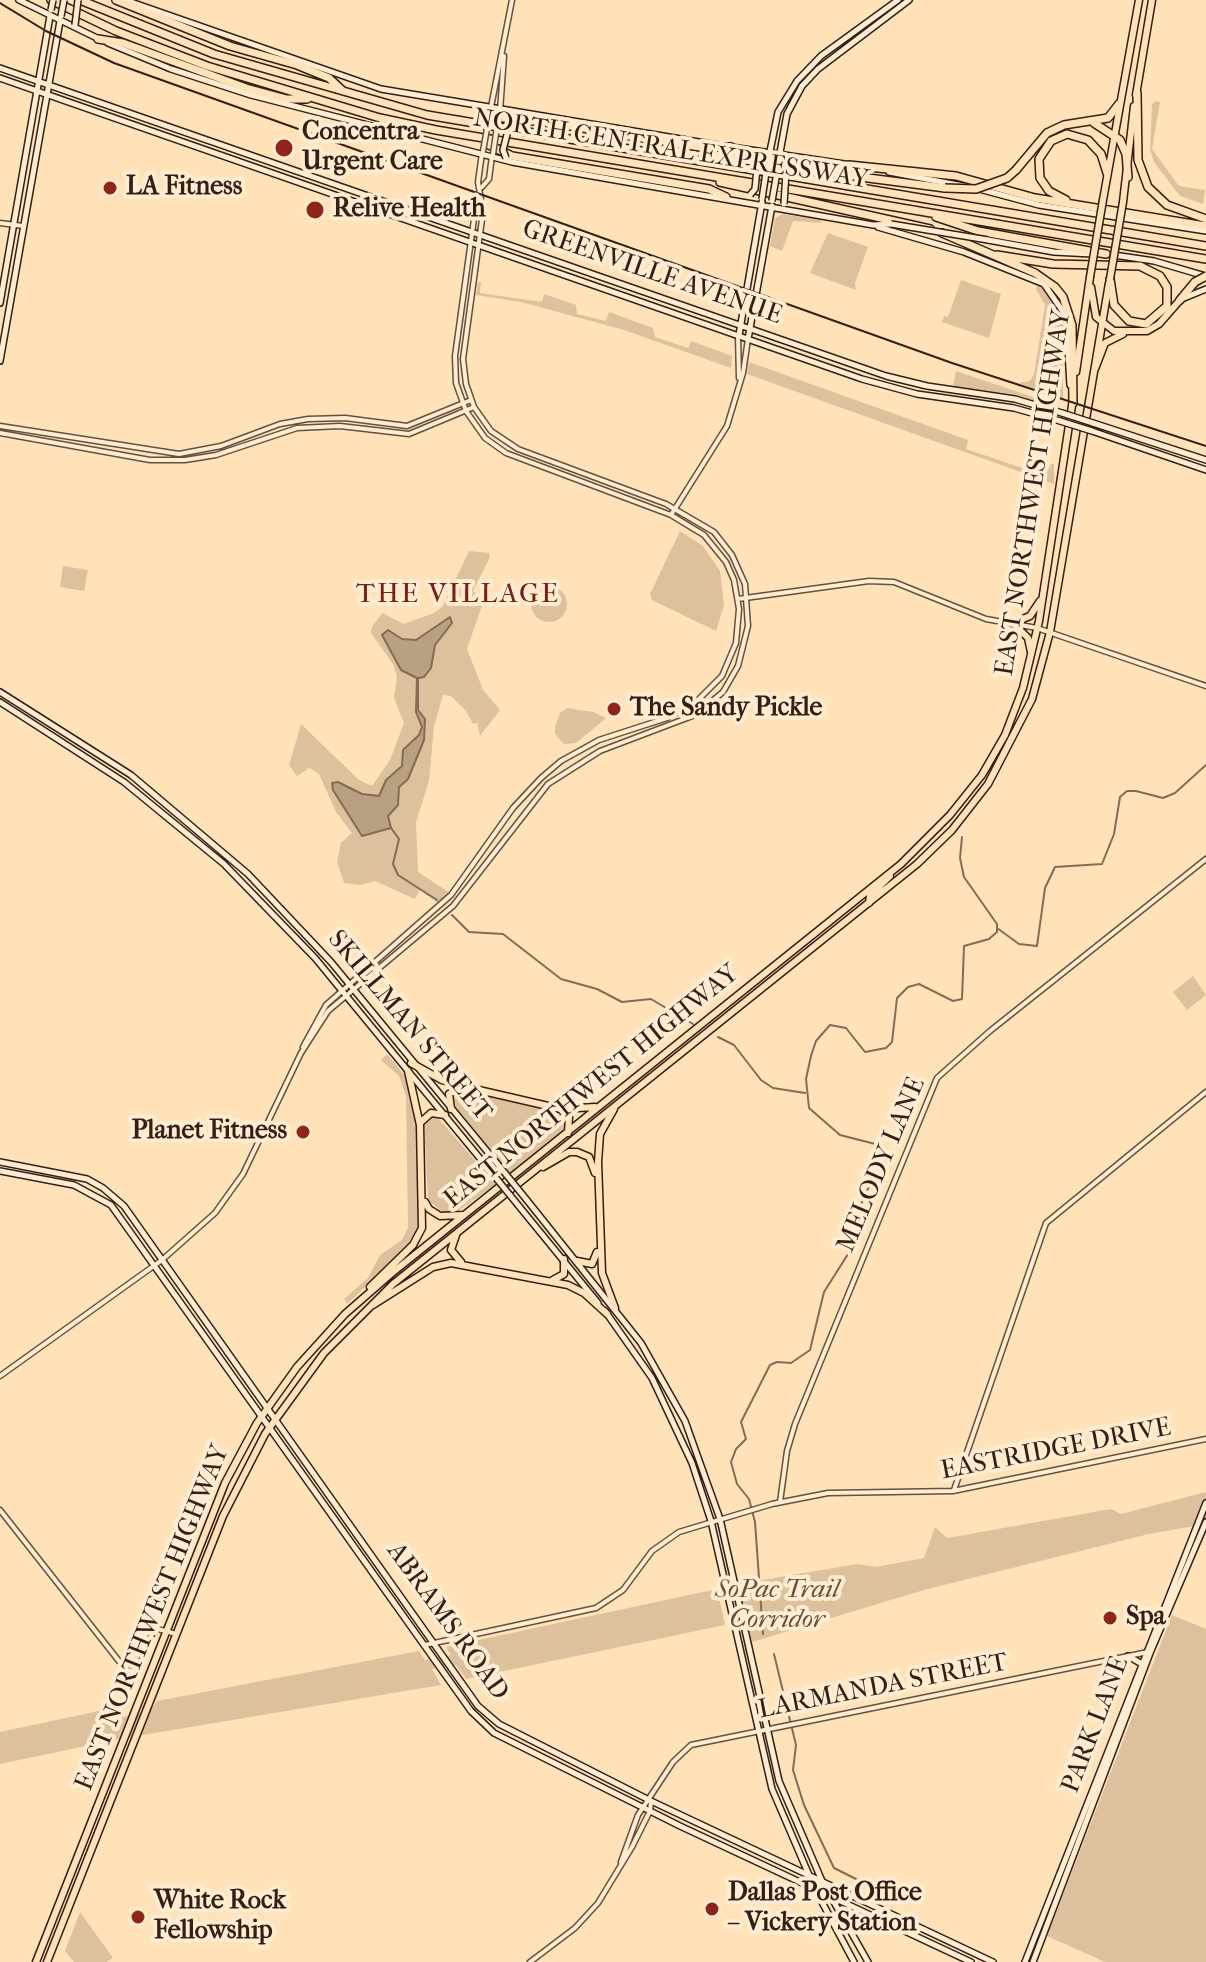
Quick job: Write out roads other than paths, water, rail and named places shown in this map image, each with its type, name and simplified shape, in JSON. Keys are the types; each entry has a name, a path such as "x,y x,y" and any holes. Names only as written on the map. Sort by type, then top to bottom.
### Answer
{"highway":[{"name":"NORTH CENTRAL EXPRESSWAY","path":"52,0 177,55 380,118 476,138 1206,259"},
{"name":"NORTH CENTRAL EXPRESSWAY","path":"79,0 199,49 348,95 474,124 1206,246"},
{"path":"116,0 230,46 297,65 329,78 348,95"},
{"path":"98,39 123,43 249,89 286,99 317,99"},
{"path":"1137,93 1138,160 1148,187 1167,205 1206,219"},
{"path":"767,173 784,167 945,188 976,189 1007,178 1047,133 1064,125 1094,123 1108,118 1119,104"},
{"path":"474,124 493,117 506,118 700,147 731,147"},
{"path":"1094,123 1114,133 1125,149 1128,177"},
{"path":"1092,206 1049,191 1038,169 1042,152 1058,137 1081,136 1101,154 1107,173"},
{"path":"476,138 512,156 709,189 726,197"},
{"path":"849,165 956,176 1019,194 1204,229"},
{"path":"695,175 745,190 918,225 1046,279 1063,297 1072,325 1070,385 1073,403"},
{"path":"927,213 978,231 1106,254"},
{"path":"971,246 1041,263 1140,266 1160,276 1167,287 1167,306 1146,324 1129,321 1114,305 1110,279"},
{"path":"1180,300 1195,282 1206,276"}],"main road":[{"name":"NORTH CENTRAL EXPRESSWAY","path":"19,0 51,13 98,39 219,86 508,160 772,204 873,225 964,252 1044,284 1066,316 1070,385"},
{"path":"0,303 52,0"},
{"path":"0,361 3,326 64,0"},
{"path":"79,0 75,25 81,31"},
{"name":"NORTH CENTRAL EXPRESSWAY","path":"125,0 381,89 490,110 749,150 769,157 800,158 957,183 1039,205 1204,229"},
{"path":"739,335 778,112 805,71 898,0"},
{"path":"748,339 790,107 810,77 909,0"},
{"name":"EAST NORTHWEST HIGHWAY","path":"147,1694 166,1631 232,1469 267,1407 304,1359 364,1297 894,870 965,797 994,755 1014,713 1037,628 1073,403 1077,348 1139,0"},
{"name":"EAST NORTHWEST HIGHWAY","path":"36,1962 207,1554 274,1419 324,1353 367,1308 456,1234 917,864 976,801 1024,717 1050,632 1128,177 1152,0"},
{"name":"GREENVILLE AVENUE","path":"0,68 849,363 908,382 1000,396 1206,460"},
{"path":"805,71 810,77"},
{"name":"GREENVILLE AVENUE","path":"0,78 846,373 917,394 1014,408 1206,470"},
{"path":"508,160 503,150 514,112"},
{"path":"740,200 755,189 758,159 749,150"},
{"path":"786,207 786,172 800,158"},
{"path":"267,171 270,161"},
{"path":"337,195 340,186"},
{"path":"396,216 400,207"},
{"name":"NORTH CENTRAL EXPRESSWAY","path":"873,225 891,224 1054,252 1106,254 1154,261 1206,276"},
{"path":"551,270 555,261"},
{"path":"1090,277 1093,309 1101,323 1126,332 1147,331 1159,324 1180,300 1206,289"},
{"path":"620,294 623,285"},
{"path":"1091,380 1105,343 1126,332"},
{"path":"846,373 849,363"},
{"path":"1031,655 1028,638 1013,623 1035,611 1044,590"},
{"name":"SKILLMAN STREET","path":"0,692 75,737 174,808 295,921 388,1047 564,1259 639,1357 676,1425 711,1521 756,1731 772,1789 815,1889 854,1962"},
{"name":"SKILLMAN STREET","path":"0,702 70,744 168,815 280,918 394,1040 615,1308 654,1364 685,1421 720,1519 765,1729 788,1805 822,1881 868,1962"},
{"path":"1014,713 1024,717"},
{"path":"70,744 75,737"},
{"path":"869,903 870,896 894,870"},
{"path":"669,1063 669,1056 684,1039"},
{"path":"388,1047 394,1040"},
{"path":"411,1063 442,1080 561,1109 587,1110 601,1105"},
{"path":"408,1071 420,1125 426,1205 434,1214 451,1217 466,1215"},
{"path":"451,1109 448,1099 452,1091 470,1088"},
{"path":"615,1308 602,1273 598,1154 600,1134 616,1106"},
{"path":"561,1109 569,1117 568,1133"},
{"path":"420,1125 423,1117 431,1113 445,1115"},
{"path":"536,1170 569,1152 589,1157 595,1168 597,1258 590,1264 577,1261"},
{"name":"ABRAMS ROAD","path":"0,1162 63,1173 92,1182 124,1206 478,1706 499,1724 651,1801 993,1962"},
{"name":"ABRAMS ROAD","path":"0,1171 88,1190 111,1205 156,1264 471,1711 494,1733 554,1765 971,1962"},
{"path":"88,1190 92,1182"},
{"path":"364,1297 418,1237 423,1189"},
{"path":"456,1234 452,1254 464,1264"},
{"path":"549,1280 564,1274 564,1259"},
{"path":"367,1308 433,1267 464,1264 549,1280 580,1291 607,1314"},
{"path":"347,1312 355,1320"},
{"path":"676,1425 685,1421"},
{"path":"318,1496 325,1492"},
{"name":"PARK LANE","path":"1033,1962 1148,1652 1202,1526 1206,1503"},
{"path":"198,1550 207,1554"},
{"path":"362,1558 370,1552"},
{"name":"PARK LANE","path":"1025,1962 1148,1652"},
{"path":"1128,1656 1142,1664"},
{"name":"EAST NORTHWEST HIGHWAY","path":"47,1962 127,1744"},
{"path":"554,1765 558,1756"},
{"path":"731,1849 736,1840"},
{"path":"848,1928 847,1912 855,1908"},
{"path":"930,1943 934,1934"}],"street":[{"path":"482,187 478,182 482,153 512,0"},
{"path":"347,990 416,939 463,895 525,810 559,775 600,751 695,715 723,692 742,654 748,626 745,584 728,548 714,532 675,509 527,453 491,431 471,400 463,359 480,235 482,187 489,179 500,111 503,52"},
{"path":"0,1376 162,1260 215,1213 243,1174 316,1018 456,889 513,808 551,769 599,740 672,716 707,693 732,657 738,631 738,599 730,570 712,542 671,515 524,461 491,443 466,411 454,364 475,209 481,204"},
{"path":"0,223 23,226"},
{"path":"468,264 476,264"},
{"path":"739,335 736,356 740,381"},
{"path":"671,515 723,434 740,381 748,339"},
{"path":"0,426 179,454 221,446 304,419 345,418 401,427 471,400"},
{"path":"0,433 150,460 185,460 216,455 305,427 340,426 401,435 474,407"},
{"path":"304,419 305,427"},
{"path":"78,447 80,440"},
{"path":"524,461 527,453"},
{"path":"623,498 626,490"},
{"path":"738,599 888,581 917,588 976,616 1037,628 1206,686"},
{"name":"MELODY LANE","path":"780,1502 787,1451 795,1424 933,1084 948,1065 1206,859"},
{"path":"456,889 463,895"},
{"path":"411,933 416,939"},
{"path":"953,1491 1046,1223 1206,1092"},
{"name":"EASTRIDGE DRIVE","path":"425,1645 596,1608 623,1590 652,1551 664,1541 711,1521 772,1504 836,1492 953,1491 1206,1439"},
{"path":"0,1510 126,1670 137,1671 153,1632 176,1634"},
{"name":"LARMANDA STREET","path":"530,1962 587,1916 621,1862 673,1762 686,1748 765,1729 1148,1652"},
{"name":"LARMANDA STREET","path":"621,1862 647,1809"}],"waterway":[{"path":"997,928 1019,944 1037,946 1045,888 1055,867 1102,864 1114,834 1120,797 1127,791 1136,791 1163,798 1175,793 1206,765"},
{"path":"391,828 399,839 393,864 398,875 437,900"},
{"path":"763,1634 755,1522 749,1499 737,1484 731,1462 736,1449 746,1439 741,1422 770,1365 791,1363 810,1350 824,1292 855,1243 863,1196 887,1162 879,1145 840,1135 809,1108 806,1079 811,1056 816,1041 830,1025 846,1028 865,1052 886,1048 892,1042 897,998 908,987 919,984 953,1001 962,999 964,946 989,939 997,932 997,924 964,877 960,858 962,837"},
{"path":"452,915 469,932 503,934 561,979 597,989 622,1002 651,999 693,1024"},
{"path":"718,1037 734,1045 761,1080 773,1088 805,1093"},
{"path":"774,1654 796,1745 793,1770 804,1805 834,1868 872,1887"}],"tram line":[{"path":"0,3 46,31 114,63 952,363 1206,446"}],"place":[{"name":"Concentra Urgent Care","path":"284,148"},
{"name":"LA Fitness","path":"110,188"},
{"name":"Relive Health","path":"315,210"},
{"name":"The Sandy Pickle","path":"614,709"},
{"name":"Planet Fitness","path":"303,1132"},
{"name":"Spa","path":"1110,1618"},
{"name":"Dallas Post Office – Vickery Station","path":"712,1909"},
{"name":"White Rock Fellowship","path":"138,1917"}],"district":[{"name":"THE VILLAGE","path":"458,595"}],"park label":[{"name":"SoPac Trail Corridor","path":"777,1606"}]}
